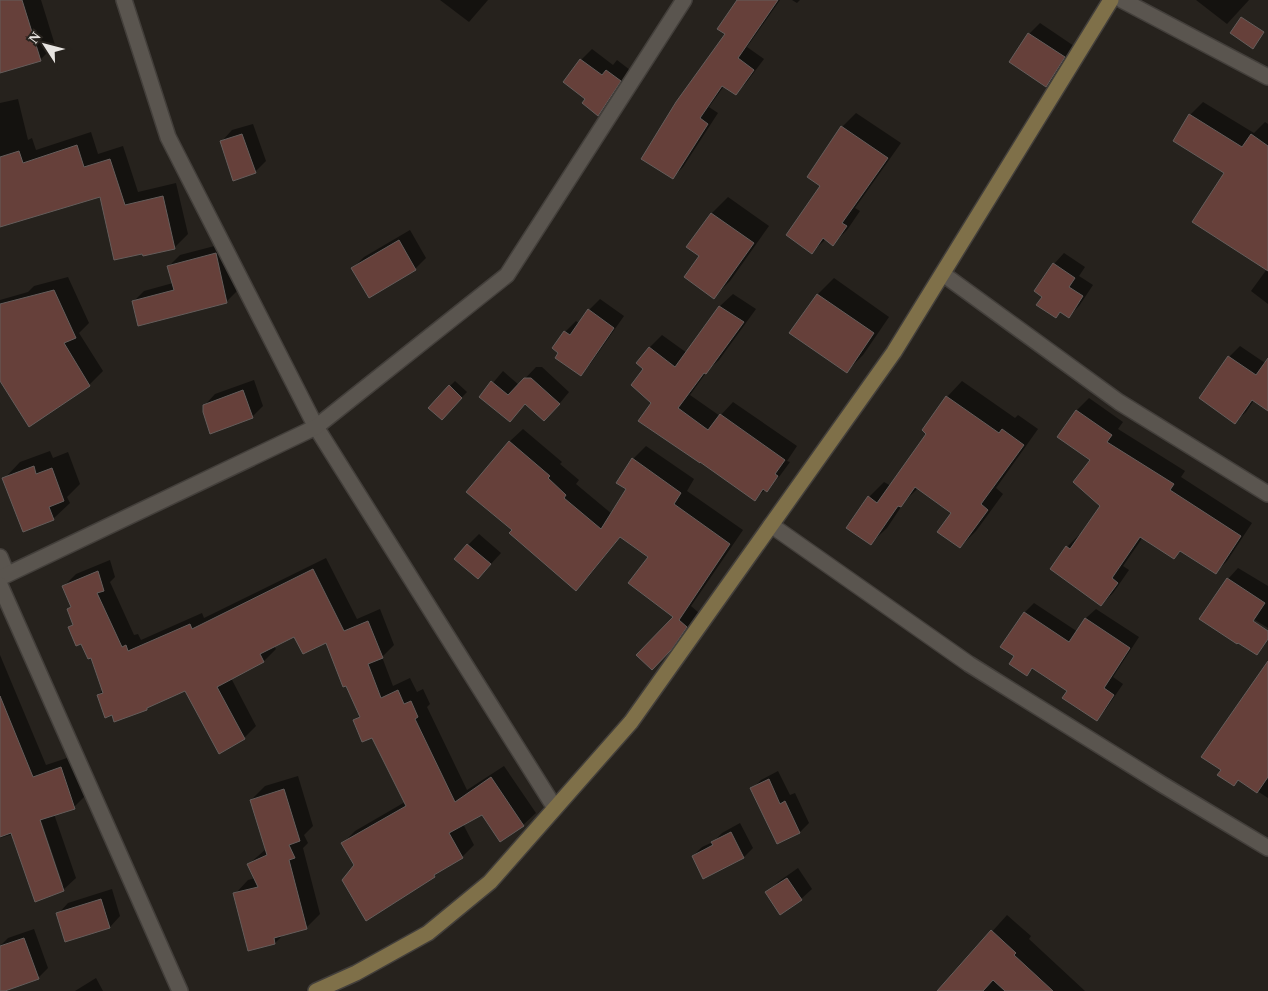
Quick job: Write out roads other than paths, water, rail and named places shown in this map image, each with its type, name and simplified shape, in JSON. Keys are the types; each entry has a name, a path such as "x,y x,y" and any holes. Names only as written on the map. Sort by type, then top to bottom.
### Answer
{"street":[{"path":"124,0 168,137 316,427 555,808"},
{"path":"0,578 316,427 507,275 684,0"},
{"path":"316,991 356,973 428,933 490,882 631,722 894,352 1110,0"},
{"path":"1122,0 1268,78"},
{"path":"943,274 1119,402 1268,494"},
{"path":"771,525 969,664 1268,848"},
{"path":"0,557 4,567 0,574"},
{"path":"0,585 180,991"}]}
